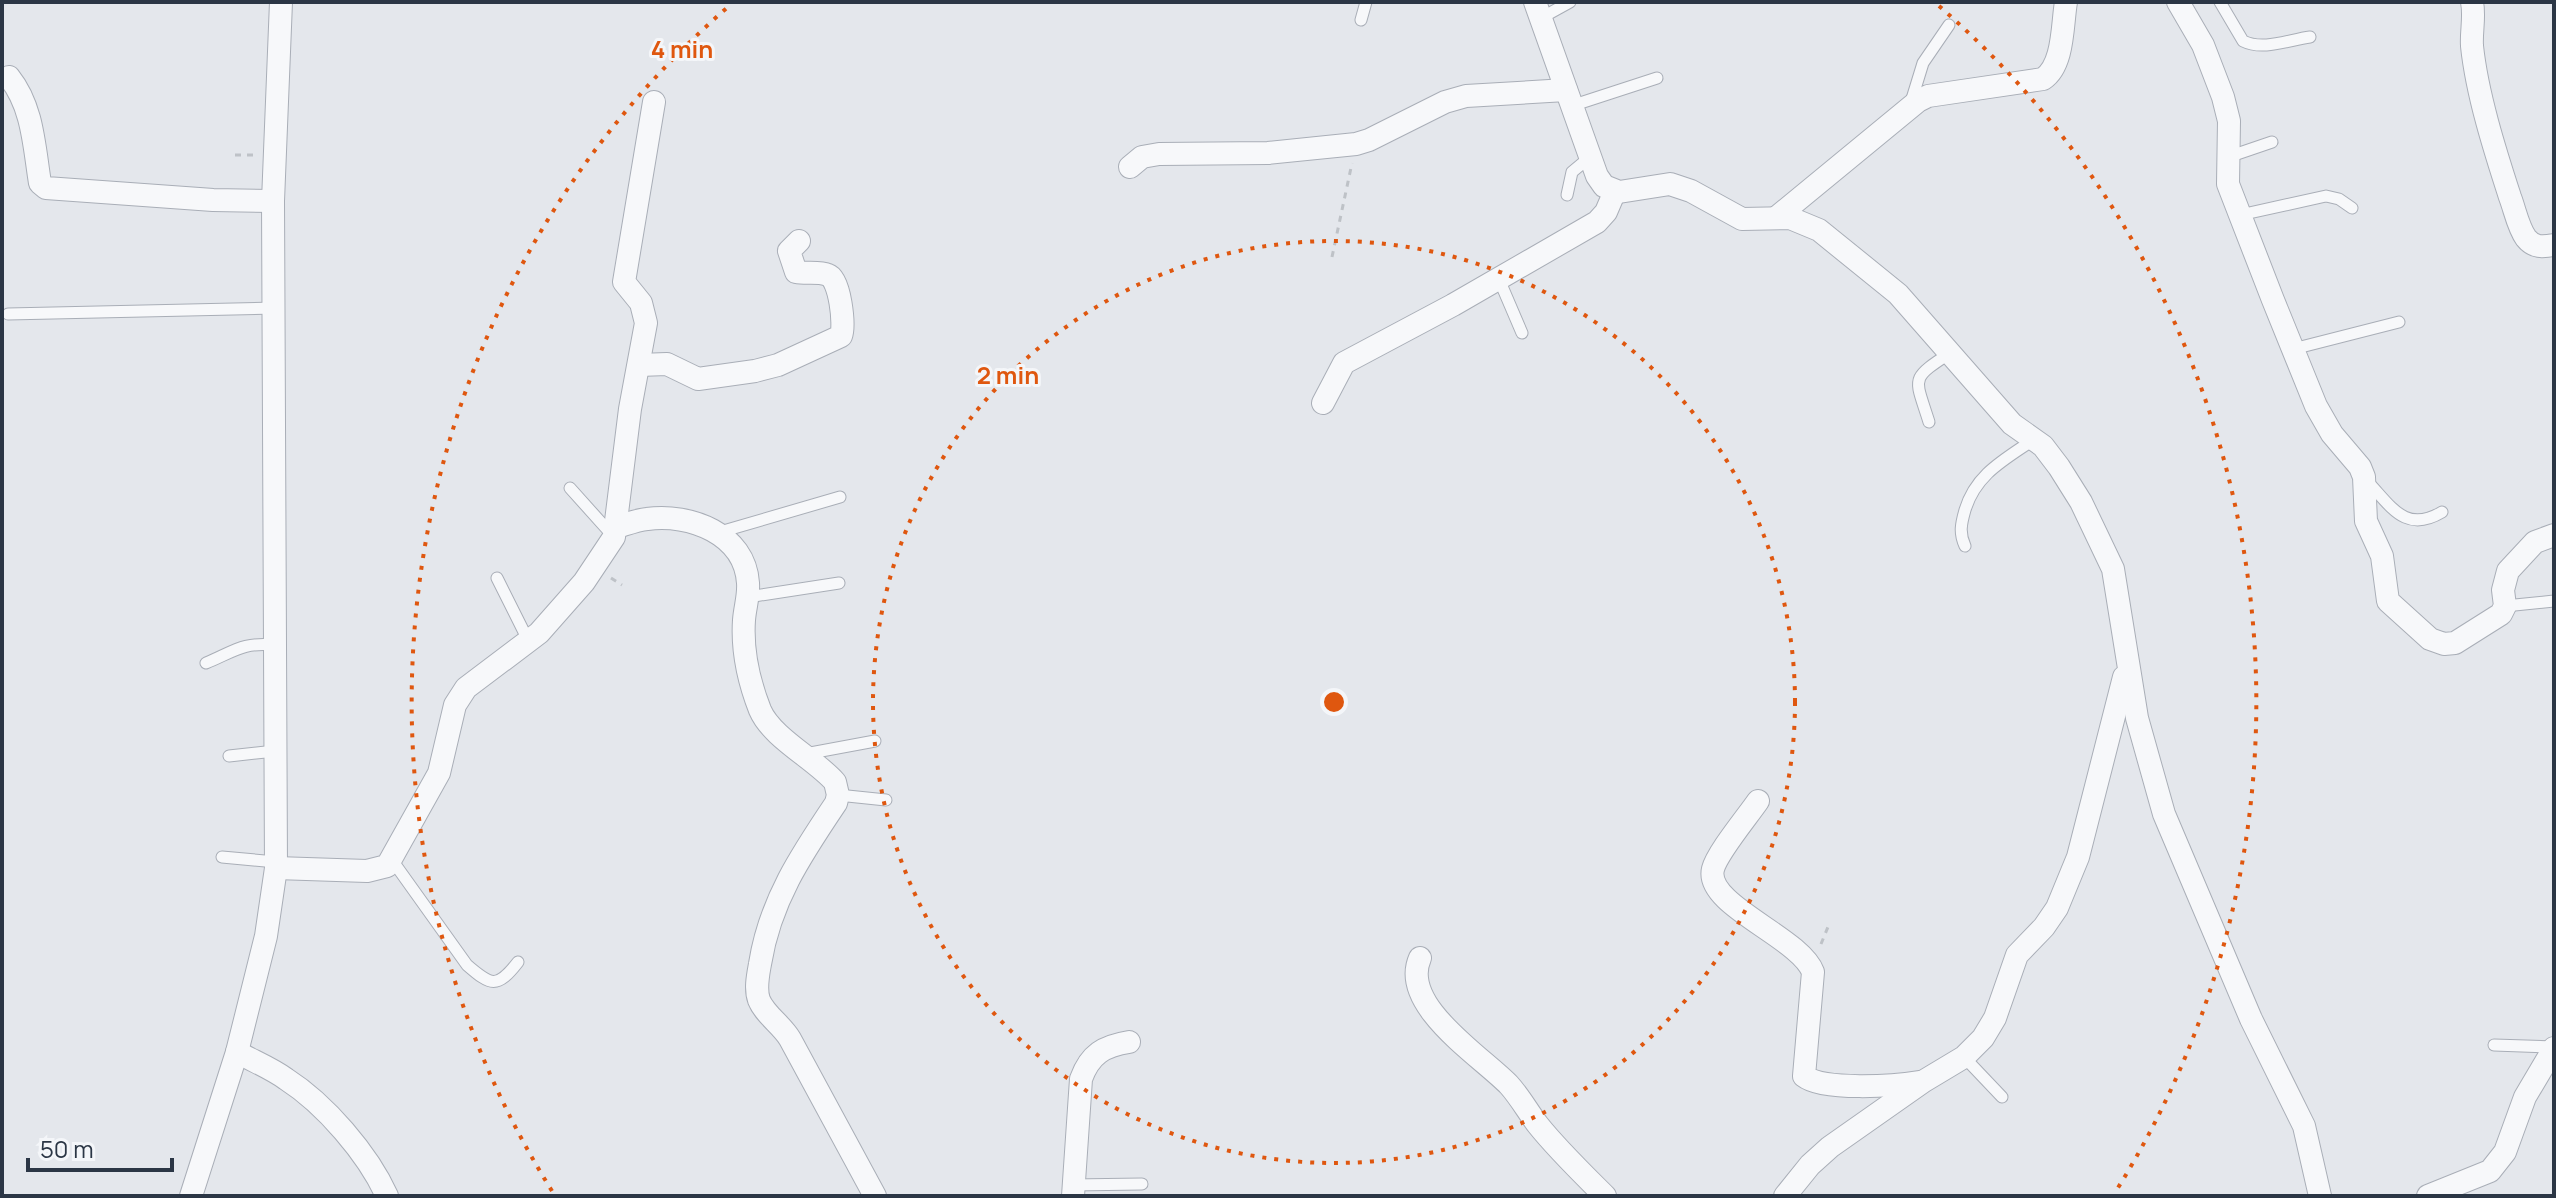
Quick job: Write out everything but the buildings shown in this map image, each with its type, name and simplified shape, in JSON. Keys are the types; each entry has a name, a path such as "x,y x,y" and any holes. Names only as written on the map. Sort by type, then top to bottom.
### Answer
{"street":[{"path":"191,1196 237,1052 266,936 276,865 273,201 281,2"},
{"path":"1777,217 1910,107 1928,96 2043,79 2051,74 2056,63 2066,2"},
{"path":"2178,2 2203,45 2223,97 2229,121 2228,184 2240,215 2324,421 2360,467 2364,477 2366,521 2382,556 2385,592 2392,606 2430,639 2444,644 2455,643 2501,614 2505,606 2503,590 2508,571 2535,542 2554,535"},
{"path":"2472,2 2472,44 2479,83 2520,226 2527,239 2540,248 2554,245"},
{"path":"1538,10 1590,157 1604,186 1615,191 1630,191 1670,184 1691,191 1742,219 1790,218 1819,230 1898,294 2012,424 2043,446 2059,467 2081,502 2113,569 2137,718 2164,814 2251,1019 2304,1126 2320,1196"},
{"path":"9,77 21,92 29,112 40,183 46,188 213,200 273,201"},
{"path":"1130,167 1142,157 1159,154 1268,153 1356,144 1445,102 1466,96 1569,98"},
{"path":"276,865 367,871 381,869 392,860 439,773 455,705 460,696 466,688 530,642 584,582 616,532 630,409 645,333 645,313 641,303 624,282 654,102"},
{"path":"1323,403 1344,363 1597,222 1606,212 1615,191"},
{"path":"639,365 667,364 698,379 755,371 778,365 841,336 844,326 836,282 828,275 796,272 789,251 799,241"},
{"path":"616,532 646,519 660,518 703,525 720,532 730,541 748,580 744,627 746,654 761,713 835,782 838,795 773,908 764,940 758,991 763,1006 783,1027 875,1196"},
{"path":"1785,1196 1810,1165 1830,1147 1964,1057 1983,1038 1995,1018 2017,955 2044,927 2057,908 2078,857 2127,664"},
{"path":"1758,801 1714,864 1712,878 1716,889 1749,917 1808,959 1813,972 1804,1063 1806,1078 1820,1083 1869,1087 1924,1081"},
{"path":"1420,958 1416,967 1419,991 1442,1024 1510,1086 1548,1138 1605,1196"},
{"path":"1072,1191 1081,1079 1085,1067 1100,1050 1129,1042"},
{"path":"2428,1196 2490,1171 2505,1152 2525,1097 2554,1048"},
{"path":"237,1052 286,1078 327,1112 358,1151 387,1196"}],"lane":[{"path":"1361,20 1366,2"},
{"path":"1538,10 1570,2"},
{"path":"2220,2 2243,41 2250,44 2264,46 2310,37"},
{"path":"1910,107 1923,63 1949,25"},
{"path":"1569,98 1657,78"},
{"path":"2228,157 2272,142"},
{"path":"1567,195 1572,172 1590,157"},
{"path":"2240,215 2326,196 2339,199 2352,208"},
{"path":"1498,277 1522,333"},
{"path":"8,314 274,308"},
{"path":"2293,349 2399,322"},
{"path":"1929,422 1918,379 1922,372 1951,353"},
{"path":"1965,546 1960,530 1972,490 1988,471 2033,440"},
{"path":"2364,477 2406,519 2425,521 2442,512"},
{"path":"570,488 616,532"},
{"path":"720,532 840,497"},
{"path":"497,578 530,642"},
{"path":"748,597 839,583"},
{"path":"2505,606 2554,601"},
{"path":"206,663 241,645 275,645"},
{"path":"805,755 875,741"},
{"path":"229,756 275,751"},
{"path":"838,795 886,800"},
{"path":"222,857 276,865"},
{"path":"392,860 467,965 480,977 498,982 506,978 518,962"},
{"path":"2494,1045 2554,1048"},
{"path":"1964,1057 2002,1097"},
{"path":"1072,1191 1142,1184"}],"path":[{"path":"1332,257 1356,144"}]}
